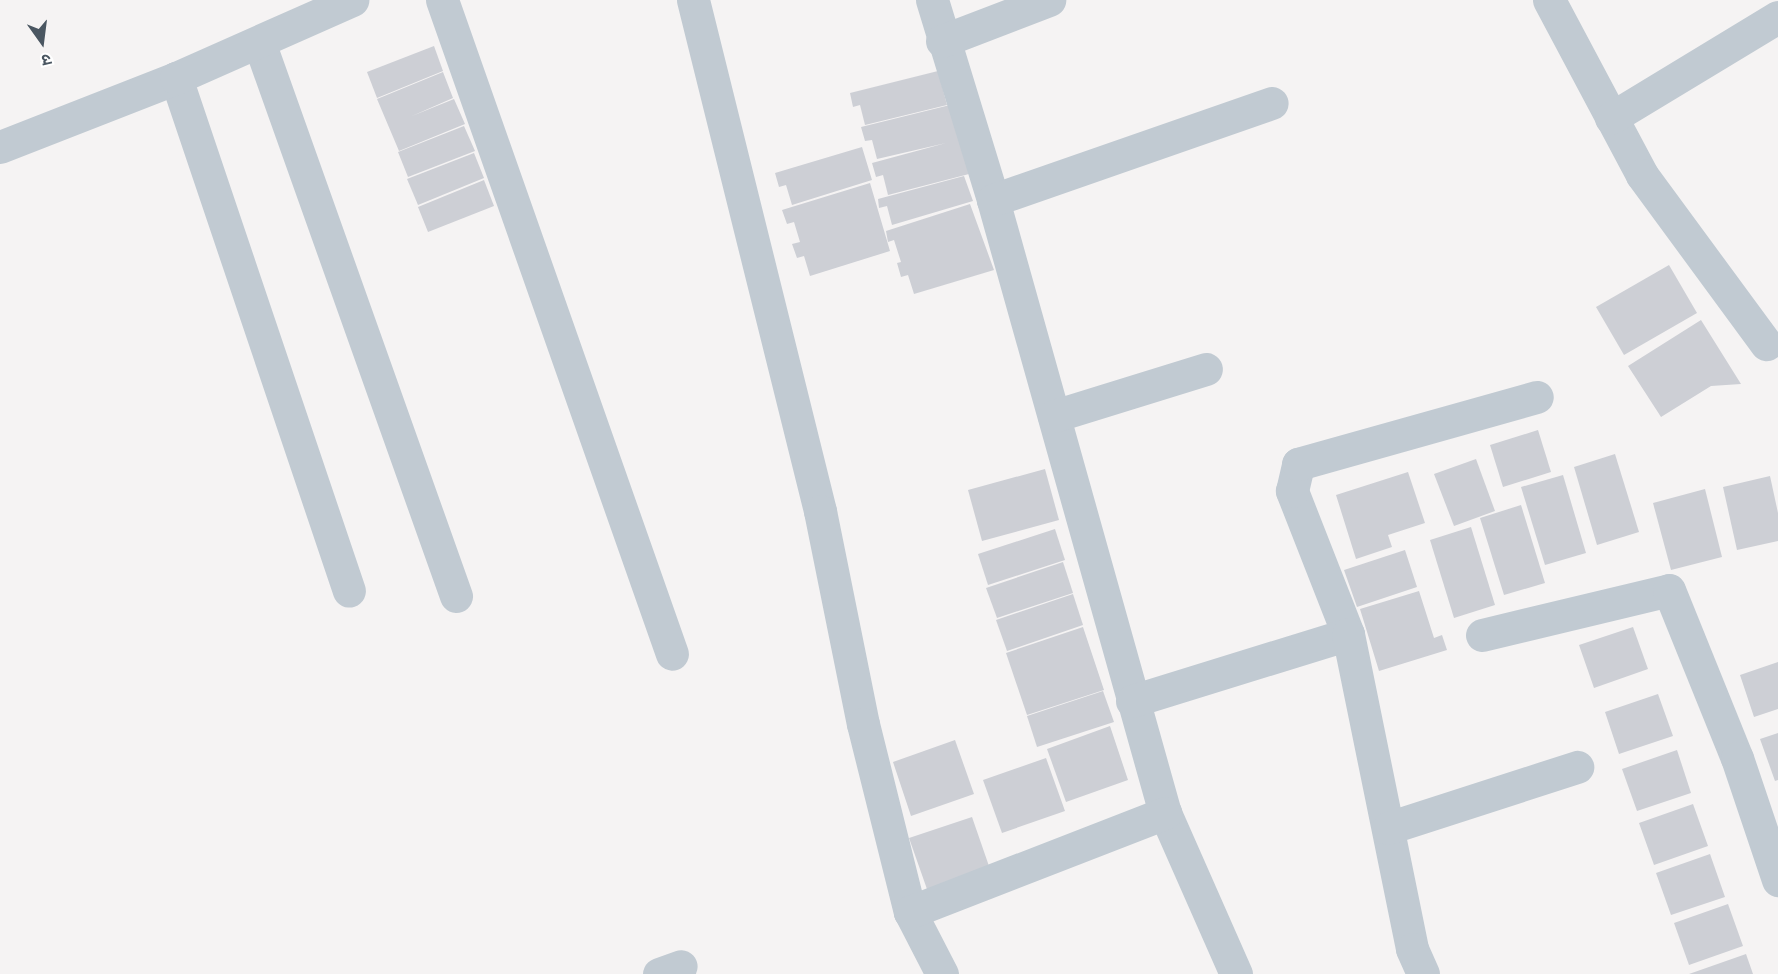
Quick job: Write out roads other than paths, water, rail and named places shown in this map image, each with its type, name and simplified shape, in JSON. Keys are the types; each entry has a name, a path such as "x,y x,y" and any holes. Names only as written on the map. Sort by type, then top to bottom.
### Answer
{"street":[{"path":"0,147 176,78 259,42 309,8 352,0"},
{"path":"442,0 672,654"},
{"path":"693,0 820,511 863,724 910,912 942,974"},
{"path":"932,0 942,40 993,200 1165,813 1236,974"},
{"path":"942,40 1049,0"},
{"path":"1549,0 1642,175 1766,344"},
{"path":"1611,118 1778,17"},
{"path":"259,42 456,596"},
{"path":"176,78 349,591"},
{"path":"993,200 1272,103"},
{"path":"1054,416 1206,369"},
{"path":"1424,974 1412,949 1348,634 1292,491 1298,464 1537,397"},
{"path":"1482,635 1668,590 1737,758 1778,880"},
{"path":"1132,701 1348,634"},
{"path":"1388,828 1577,768"},
{"path":"910,912 1165,813"}]}
